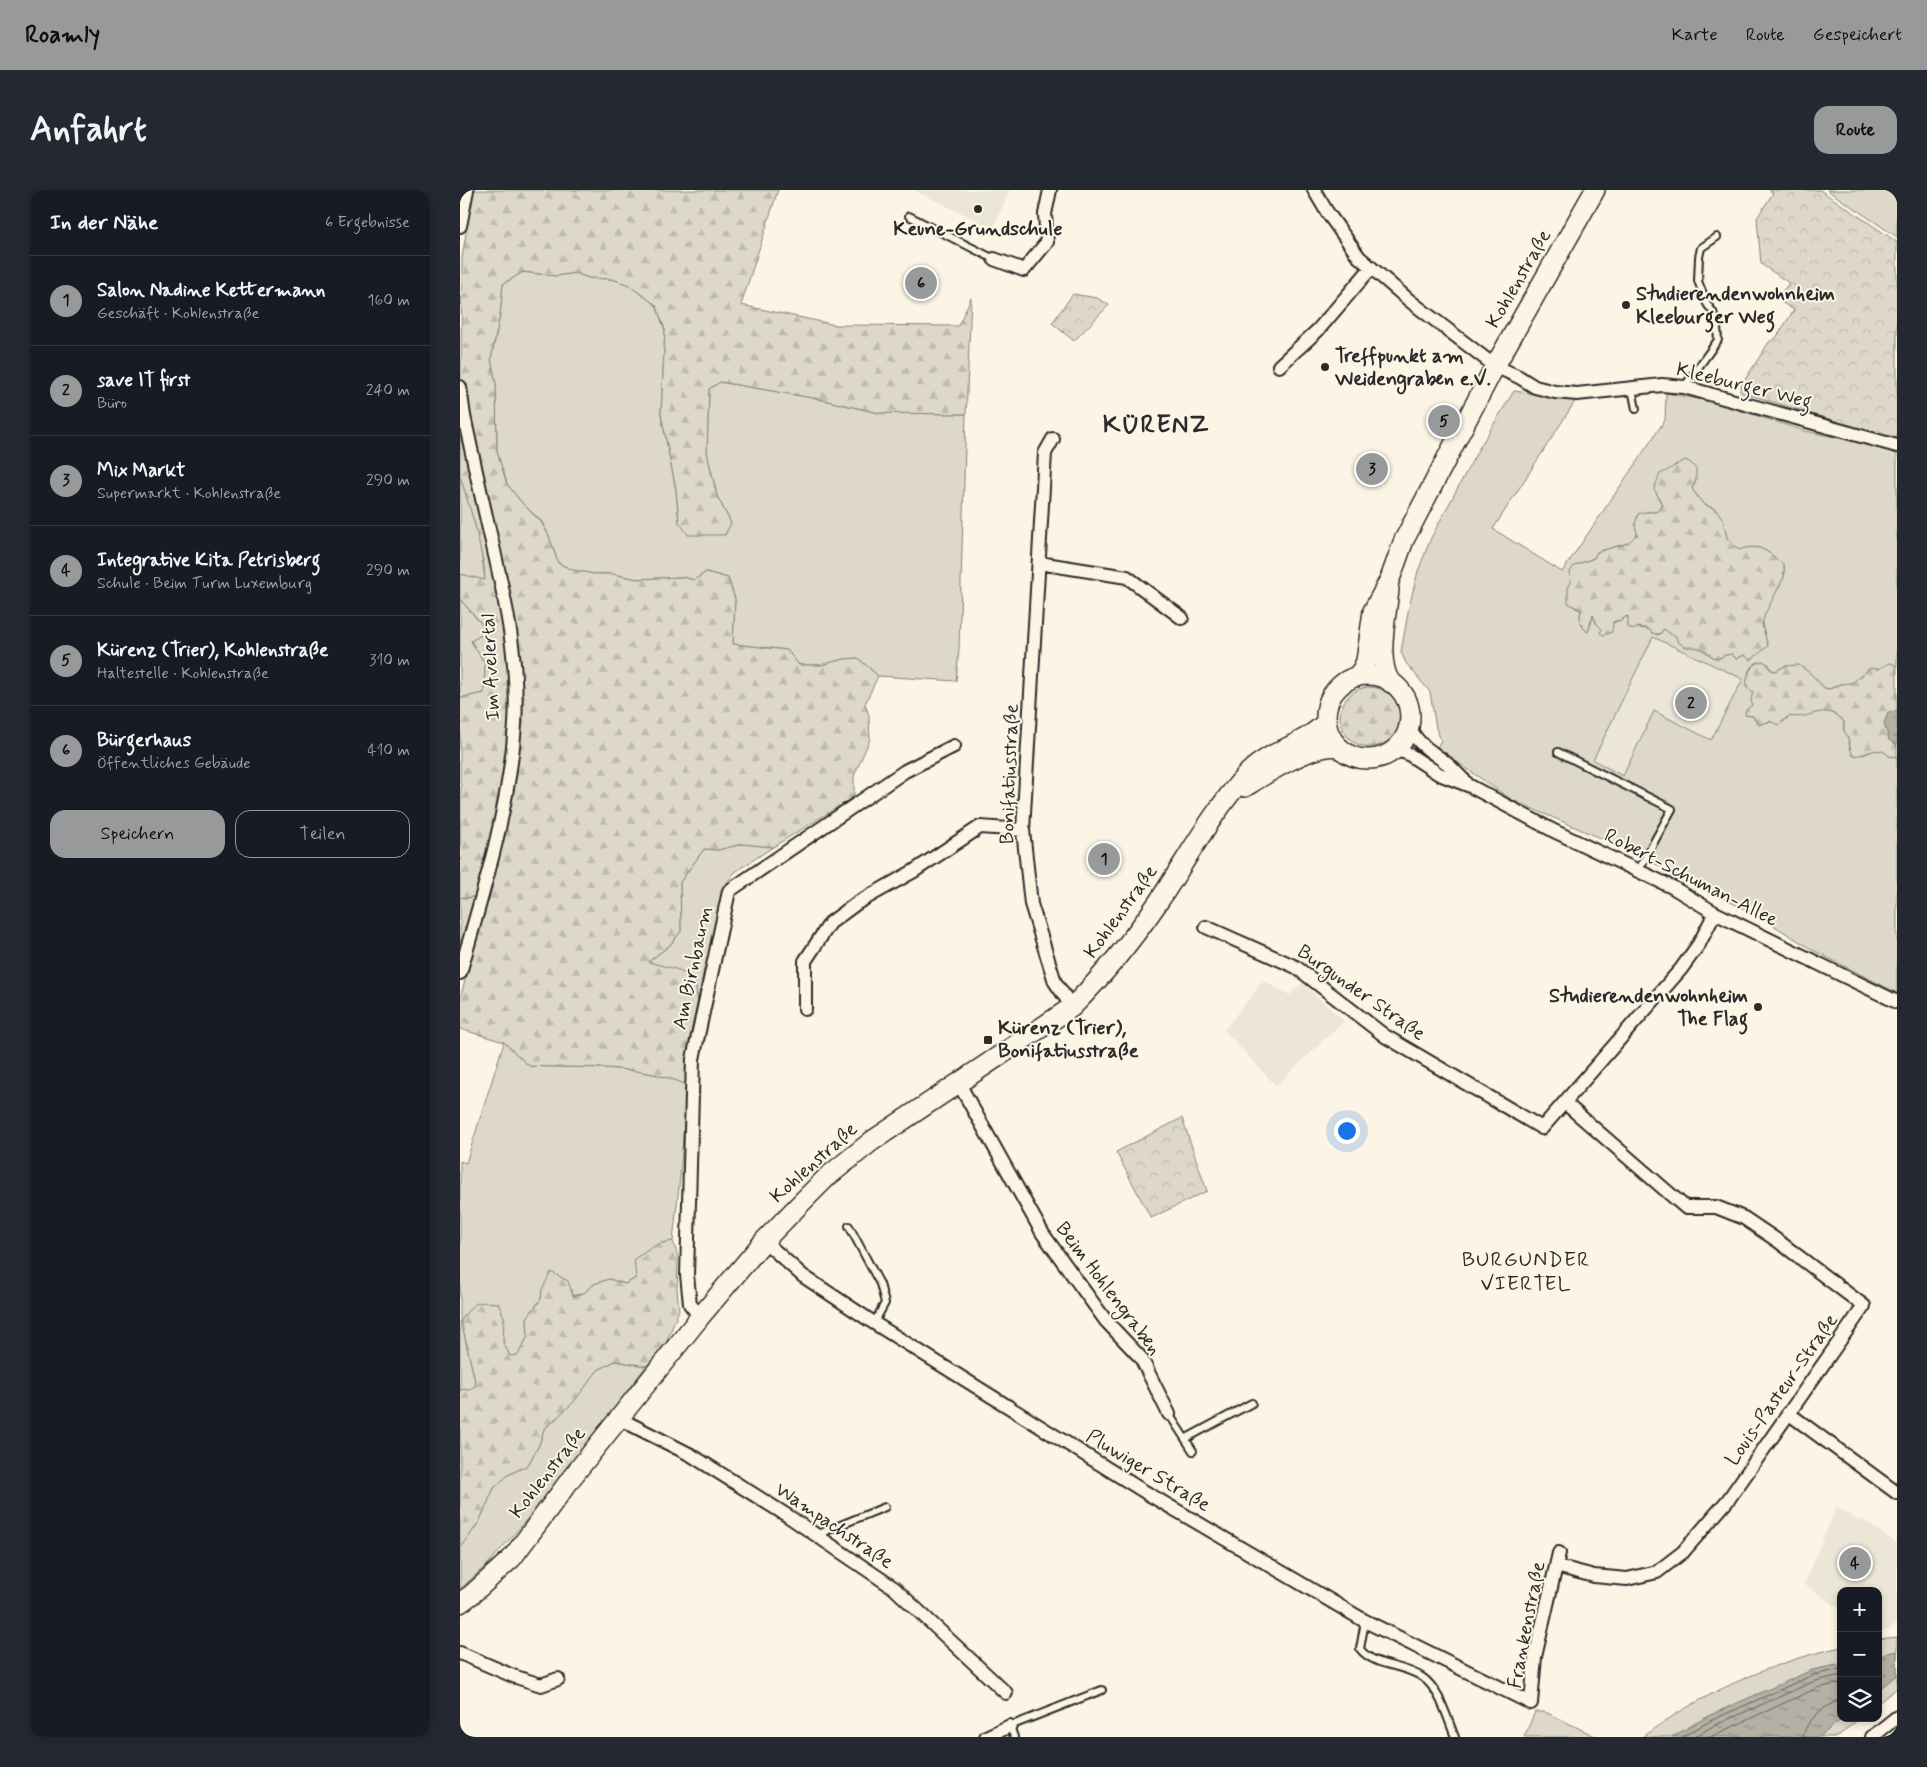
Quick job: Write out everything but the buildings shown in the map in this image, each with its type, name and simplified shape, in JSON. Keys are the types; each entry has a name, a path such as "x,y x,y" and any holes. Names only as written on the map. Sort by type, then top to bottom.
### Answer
{"main road":[{"name":"Kohlenstraße","path":"1356,678 1365,665 1373,612 1390,578 1404,540 1496,366 1595,190"},
{"name":"Kohlenstraße","path":"1390,578 1382,658 1384,670 1391,683 1400,691 1406,701 1409,725"},
{"path":"1391,683 1374,676 1356,678 1344,683 1333,694 1327,709 1327,721 1331,737 1348,754 1363,758 1379,757 1393,750 1403,739 1409,725"},
{"name":"Kohlenstraße","path":"460,1603 512,1558 573,1476 700,1317 764,1241 815,1190 851,1157 872,1141 1072,1007 1096,983 1138,930 1229,796 1255,766 1277,751 1312,734 1327,721"},
{"name":"Kohlenstraße","path":"1229,796 1281,766 1314,750 1324,746 1339,747"}],"street":[{"path":"460,226 467,190"},
{"path":"994,259 1024,270 1048,242 1045,214 1050,190"},
{"name":"Kleeburger Weg","path":"1314,190 1359,258 1410,301 1496,366 1534,387 1555,392 1577,394 1662,385 1684,387 1897,446"},
{"path":"1279,366 1318,330 1371,268"},
{"name":"Im Avelertal","path":"460,387 464,416 507,604 513,649 515,725 505,798 492,863 460,973"},
{"name":"Bonifatiusstraße","path":"1053,439 1045,453 1023,830 1031,904 1055,982 1072,1007"},
{"path":"1039,563 1127,577 1182,618"},
{"name":"Robert-Schuman-Allee","path":"1409,725 1415,738 1422,745 1446,763 1470,786"},
{"name":"Am Birnbaum","path":"700,1317 690,1304 687,1275 693,1059 729,891 905,771 954,746"},
{"name":"Robert-Schuman-Allee","path":"1393,750 1407,753 1439,774 1470,786 1554,831 1638,870 1715,912 1897,1002"},
{"path":"805,1010 804,961 830,923 857,903 914,871 980,827 1023,830"},
{"path":"1565,1102 1681,969 1699,944 1715,912"},
{"name":"Burgunder Straße","path":"1206,927 1296,967 1385,1036 1542,1128 1565,1102"},
{"name":"Beim Hohlengraben","path":"958,1082 1043,1234 1106,1321 1141,1358 1169,1414"},
{"name":"Louis-Pasteur-Straße","path":"1556,1566 1594,1576 1619,1579 1646,1576 1666,1566 1691,1544 1728,1500 1864,1306 1778,1241 1744,1218 1716,1207 1685,1207 1565,1102"},
{"name":"Pluwiger Straße","path":"764,1241 803,1276 874,1323 1145,1492 1365,1621 1531,1704"},
{"path":"1788,1414 1897,1493"},
{"name":"Wampachstraße","path":"620,1419 691,1455 816,1535 894,1588 1006,1693"},
{"name":"Frankenstraße","path":"1531,1704 1535,1658 1560,1553"},
{"path":"460,1652 513,1676 541,1685 558,1679"},
{"path":"1872,1737 1897,1717"},
{"path":"986,1737 1012,1732"}],"lane":[{"path":"909,216 994,259"},
{"path":"1684,387 1718,340 1713,312 1707,304 1698,281 1698,257 1701,248 1717,237"},
{"path":"1632,388 1636,409"},
{"path":"1558,752 1672,809 1638,870"},
{"path":"849,1226 880,1284 885,1303 874,1323"},
{"path":"1185,1439 1252,1403"},
{"path":"1169,1414 1193,1451"},
{"path":"816,1535 884,1507"},
{"path":"1365,1621 1360,1649 1364,1655 1400,1667 1422,1677 1435,1691 1456,1737"},
{"path":"1012,1732 1102,1690"}],"shaded area":[{"name":"Keune-Grundschule","path":"913,190 1010,190 993,228"},
{"path":"1653,637 1744,679 1678,803 1592,760"},
{"path":"1263,981 1290,995 1302,983 1344,1021 1276,1086 1224,1030"},
{"path":"1836,1508 1843,1510 1858,1521 1861,1518 1897,1543 1897,1620 1890,1630 1882,1631 1882,1587 1837,1587 1837,1607 1804,1584"}],"green space":[{"path":"473,190 778,190 741,305 836,325 958,326 971,298 966,414 879,413 819,399 720,382 709,389 707,453 717,496 731,523 725,535 688,535 679,522 676,490 661,414 665,330 656,305 627,284 612,279 589,278 575,273 556,276 523,272 503,284 500,315 491,359 496,384 497,452 507,484 541,522 549,536 558,563 573,570 638,579 682,577 694,580 706,572 728,578 735,599 733,644 787,650 799,665 821,665 844,659 858,658 878,676 865,704 869,715 870,739 854,776 854,797 773,847 742,844 718,850 704,849 680,882 681,931 670,945 648,962 679,970 695,981 698,1003 690,1043 687,1085 649,1073 629,1070 529,1066 504,1042 460,1029 460,998 490,894 466,898 460,897 460,698 484,693 485,664 471,641 488,631 460,599 460,574 485,580 484,566 475,525 460,476 462,258"},
{"path":"1769,190 1820,190 1897,242 1897,440 1740,392 1741,386 1769,342 1776,338 1794,310 1781,302 1779,296 1789,283 1761,264 1757,218 1773,193"},
{"path":"1827,190 1897,190 1897,237"},
{"path":"523,272 556,276 575,273 589,278 612,279 627,284 656,305 665,330 661,414 676,490 679,522 731,523 717,496 707,453 709,389 720,382 819,399 879,413 966,414 959,649 956,681 878,676 858,658 844,659 821,665 799,665 787,650 733,644 735,599 728,578 706,572 694,580 682,577 638,579 573,570 558,563 542,522 522,503 507,484 497,452 496,384 491,359 500,315 503,284"},
{"path":"1073,294 1097,298 1109,305 1074,341 1052,323"},
{"path":"1514,391 1576,400 1493,529 1562,572 1665,420 1666,393 1714,402 1805,431 1897,451 1897,666 1890,663 1852,683 1840,684 1830,689 1824,688 1810,673 1785,666 1776,671 1771,670 1769,664 1757,662 1749,670 1746,686 1753,691 1752,705 1745,715 1753,716 1756,722 1784,722 1789,716 1822,711 1836,713 1844,722 1844,731 1848,736 1850,749 1862,755 1880,750 1889,756 1897,757 1897,993 1813,950 1760,917 1626,849 1512,800 1437,748 1441,740 1436,728 1430,692 1406,663 1401,652 1418,571 1431,538 1478,450","holes":["1676,464 1696,480 1692,489 1703,504 1715,509 1723,519 1727,538 1739,551 1747,548 1759,548 1769,552 1784,565 1784,577 1764,614 1762,625 1768,646 1748,657 1744,655 1736,659 1732,654 1718,659 1714,658 1697,647 1688,647 1676,635 1669,633 1664,628 1657,635 1649,629 1628,627 1628,616 1613,623 1596,623 1593,614 1587,632 1580,616 1581,610 1575,608 1568,588 1574,566 1594,558 1597,552 1628,543 1638,534 1635,524 1645,512 1656,512 1663,505 1658,498 1670,470","1653,637 1743,679 1711,740 1654,711 1623,776 1593,760"]},
{"path":"1685,460 1696,469 1696,480 1692,489 1703,504 1715,509 1723,519 1727,538 1739,550 1753,547 1758,548 1768,552 1784,565 1784,577 1765,614 1762,625 1768,646 1751,660 1744,655 1736,659 1732,654 1718,659 1701,649 1685,647 1677,641 1676,636 1664,629 1658,634 1652,633 1649,629 1638,627 1634,630 1628,627 1628,616 1620,622 1617,620 1613,622 1612,632 1604,635 1600,633 1602,629 1596,623 1593,615 1588,632 1583,628 1581,622 1581,610 1568,603 1568,588 1571,583 1570,572 1574,566 1594,558 1597,552 1628,543 1637,534 1635,524 1638,514 1656,512 1663,505 1654,489 1660,474"},
{"path":"460,476 476,528 482,554 485,581 460,574"},
{"path":"460,599 488,632 471,641 485,664 484,693 460,698"},
{"path":"1764,661 1771,670 1776,671 1785,666 1799,665 1810,673 1824,688 1830,689 1840,684 1852,683 1870,668 1878,669 1890,663 1897,666 1897,757 1889,756 1877,750 1853,756 1844,731 1844,722 1830,712 1797,717 1789,716 1778,725 1770,721 1759,725 1753,716 1745,715 1746,710 1752,705 1753,692 1746,686 1749,673 1756,664"},
{"path":"1364,687 1376,687 1392,695 1398,705 1400,717 1398,729 1392,739 1376,747 1364,747 1348,739 1340,723 1340,711 1348,695"},
{"path":"742,844 773,847 735,872 726,884 713,947 704,968 698,1003 695,981 648,962 670,945 681,931 680,882 704,849 718,850"},
{"path":"460,897 474,897 460,947"},
{"path":"504,1042 529,1066 629,1070 649,1073 687,1085 680,1177 673,1241 658,1244 636,1278 625,1284 609,1279 594,1284 584,1293 572,1296 542,1290 541,1299 527,1318 528,1336 518,1355 510,1357 503,1342 504,1317 461,1321 476,1385 469,1391 460,1389 460,1161 466,1163"},
{"path":"1182,1118 1207,1191 1151,1218 1116,1152"},
{"path":"673,1241 678,1257 677,1289 679,1310 665,1346 646,1366 615,1361 598,1370 572,1404 544,1429 539,1445 528,1465 508,1475 494,1488 479,1522 460,1549 460,1389 469,1390 476,1385 461,1321 465,1315 475,1304 484,1302 498,1303 504,1317 503,1342 510,1356 518,1355 528,1336 527,1318 541,1299 542,1290 551,1272 568,1281 573,1296 584,1293 594,1284 609,1279 625,1284 636,1278 634,1259 658,1244"},
{"path":"615,1361 646,1366 555,1487 489,1563 460,1589 460,1549 479,1522 494,1488 508,1475 528,1465 539,1445 544,1429 556,1419 598,1370"},
{"path":"1897,1637 1897,1688 1882,1700 1882,1677 1882,1639"},
{"path":"1837,1648 1837,1722 1855,1722 1837,1737 1642,1737 1665,1721 1712,1694 1762,1671"},
{"path":"1535,1712 1545,1712 1597,1737 1524,1737"}],"water":[{"path":"1897,710 1897,745 1889,740 1884,723 1888,713"},
{"path":"1897,1651 1897,1675 1882,1687 1882,1677 1882,1654"},
{"path":"1837,1665 1838,1722 1819,1737 1672,1737 1708,1716 1812,1670"}],"place":[{"name":"Keune-Grundschule","path":"978,209"},
{"name":"Bürgerhaus","path":"921,283"},
{"name":"Studierendenwohnheim Kleeburger Weg","path":"1626,305"},
{"name":"Treffpunkt am Weidengraben e.V.","path":"1325,367"},
{"name":"Kürenz (Trier), Kohlenstraße","path":"1444,421"},
{"name":"Mix Markt","path":"1372,469"},
{"name":"save IT first","path":"1691,703"},
{"name":"Salon Nadine Kettermann","path":"1104,859"},
{"name":"Studierendenwohnheim The Flag","path":"1758,1007"},
{"name":"Kürenz (Trier), Bonifatiusstraße","path":"988,1040"},
{"name":"Integrative Kita Petrisberg","path":"1855,1563"}],"district":[{"name":"KÜRENZ","path":"1156,425"},
{"name":"BURGUNDER VIERTEL","path":"1526,1272"}]}
